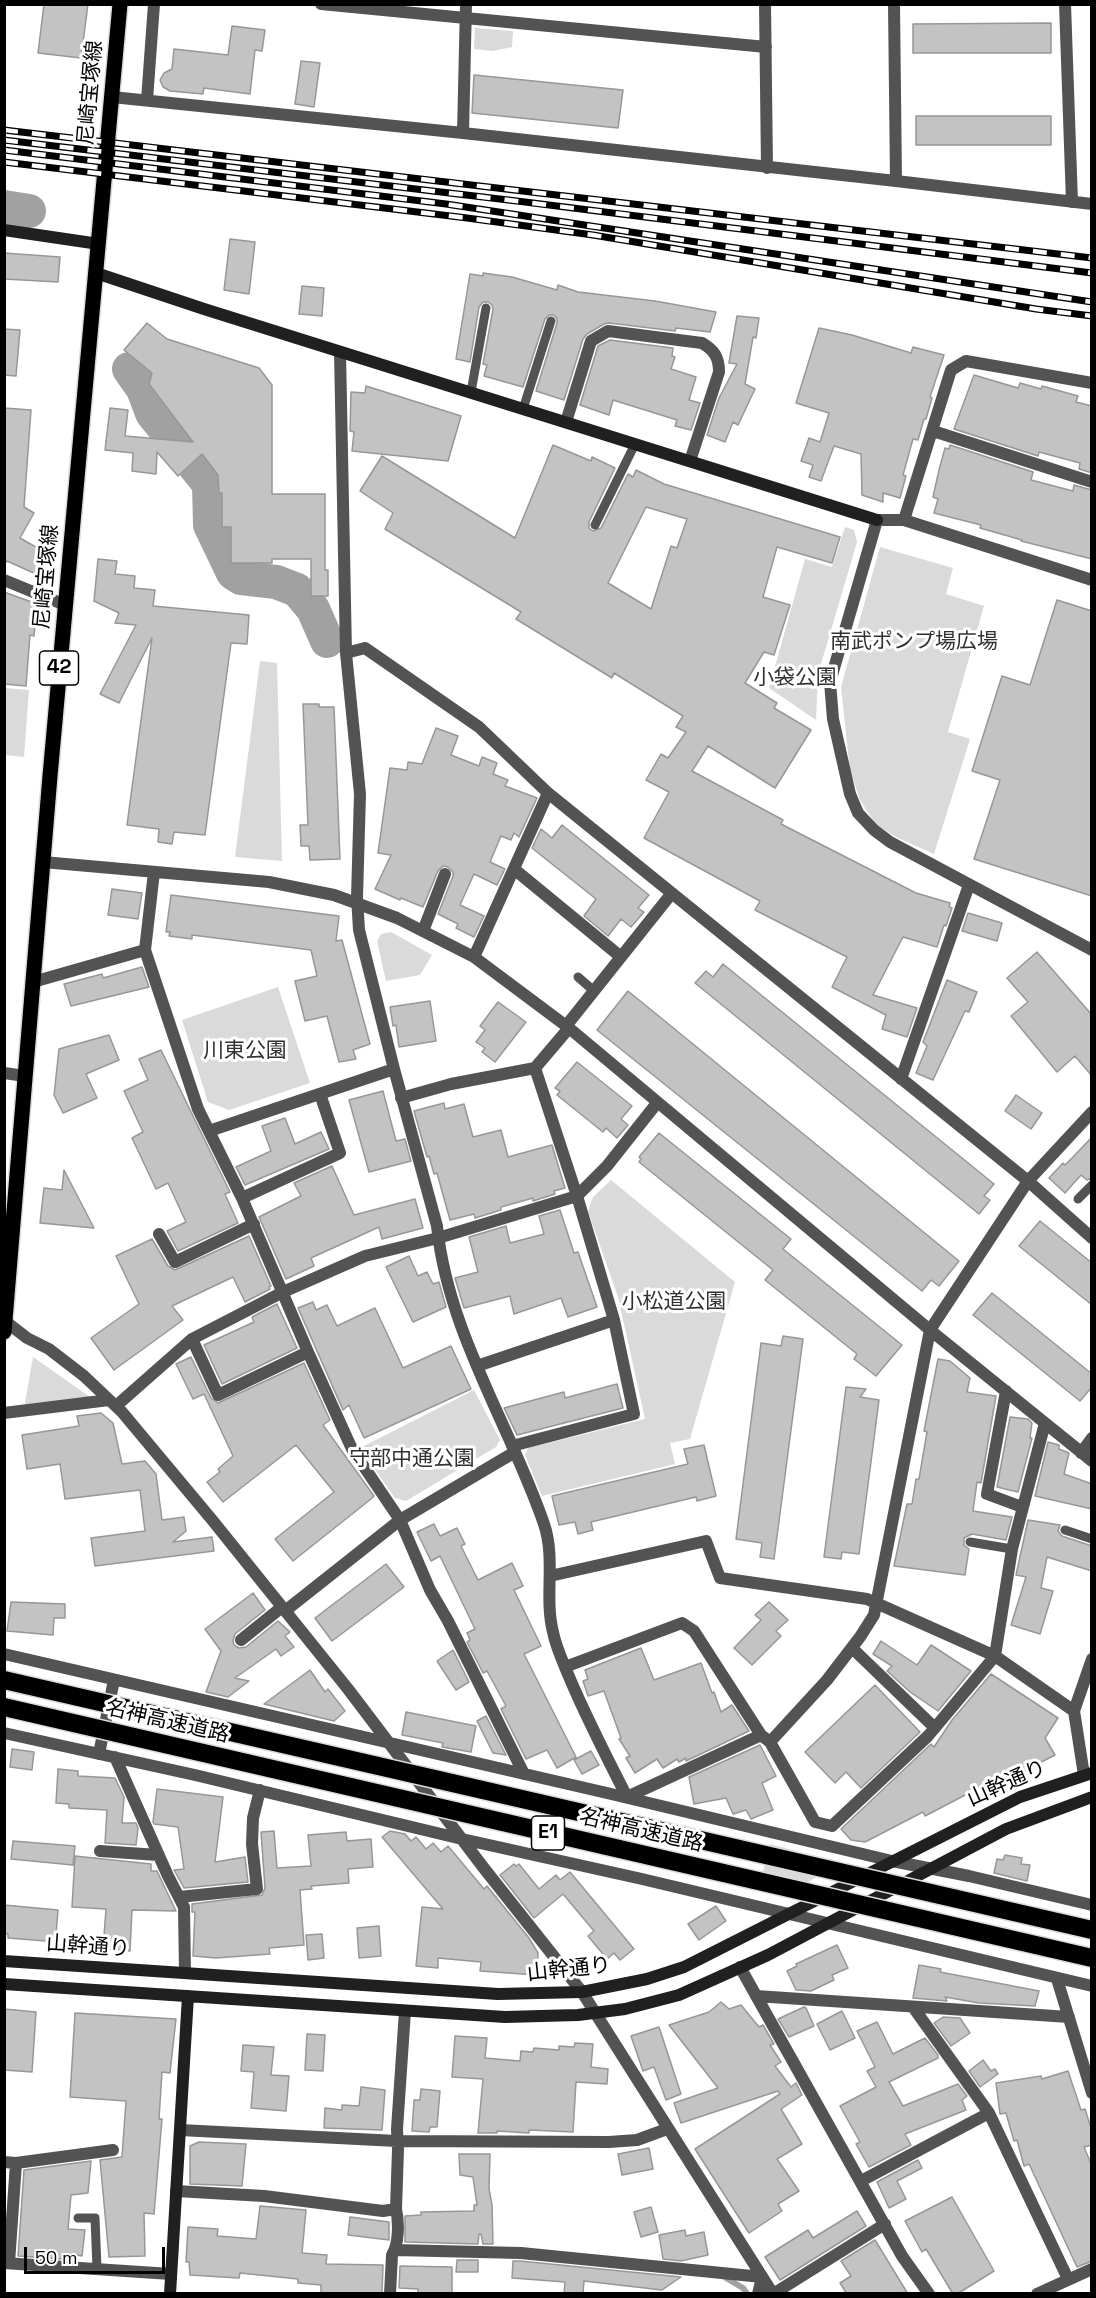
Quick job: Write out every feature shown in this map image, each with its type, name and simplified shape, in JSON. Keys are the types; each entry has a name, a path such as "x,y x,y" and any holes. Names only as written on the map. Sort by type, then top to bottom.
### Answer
{"highway":[{"name":"名神高速道路","path":"4,1680 1092,1930"},
{"name":"名神高速道路","path":"4,1707 1092,1958"}],"main road":[{"name":"尼崎宝塚線","path":"5,1320 65,605 120,4"}],"street":[{"path":"147,100 154,4"},
{"path":"321,4 766,47"},
{"path":"463,133 466,4"},
{"path":"765,4 767,168"},
{"path":"894,4 896,181"},
{"path":"1065,4 1072,202"},
{"path":"112,97 463,133 1092,204"},
{"path":"4,230 99,244"},
{"path":"96,273 877,520 904,520 1092,580"},
{"path":"566,422 591,341 608,331 702,343 713,350 719,362 719,372 690,461"},
{"path":"340,352 346,653 360,794 357,904 359,930 393,1069 437,1226 447,1281 477,1366 546,1528 550,1562 549,1612 553,1634 580,1703 627,1797"},
{"path":"904,520 951,370 966,361 1092,383"},
{"path":"933,431 1092,482"},
{"path":"877,520 830,682 833,719 843,768 858,813 873,830 890,842 1092,950"},
{"path":"4,580 65,605"},
{"path":"346,653 365,648 479,727 548,793 1028,1181 1092,1238"},
{"path":"474,957 548,793"},
{"path":"43,862 303,887 334,894 397,918 474,957 568,1027 930,1330 1092,1461"},
{"path":"514,868 621,957"},
{"path":"154,872 146,950 198,1109 254,1224 352,1449 399,1520 430,1590 448,1621 524,1774"},
{"path":"423,931 445,874"},
{"path":"901,1079 969,885"},
{"path":"401,1098 451,1084 535,1068 672,893"},
{"path":"33,982 146,950"},
{"path":"242,1640 399,1520 514,1449 634,1414 614,1320 535,1068"},
{"path":"209,1131 393,1069"},
{"path":"4,1073 25,1076"},
{"path":"242,1198 340,1153 320,1094"},
{"path":"4,1413 113,1403 192,1339 283,1292 365,1256 438,1238 577,1196 607,1166 657,1103"},
{"path":"627,1797 766,1739 827,1680 852,1648 874,1615 878,1603 907,1440 930,1330 1028,1181 1092,1112"},
{"path":"159,1234 175,1262 254,1224"},
{"path":"5,1320 27,1338 49,1349 113,1403 284,1609 582,1992 773,2294 885,2224"},
{"path":"477,1366 614,1320"},
{"path":"192,1339 218,1395 308,1352"},
{"path":"1006,1391 987,1494 1022,1507"},
{"path":"565,1666 682,1623 694,1631 766,1739 815,1822 832,1826 935,1728 995,1656 1012,1549 1045,1423"},
{"path":"1081,1453 1092,1438"},
{"path":"549,1576 706,1541 720,1578 853,1596 878,1603 995,1656 1074,1711"},
{"path":"852,1648 935,1728"},
{"path":"4,1654 627,1797 891,1861 969,1876 1092,1905"},
{"path":"1088,1773 1074,1711 1092,1659"},
{"path":"99,1754 114,1680"},
{"path":"4,1733 260,1790 1092,1986"},
{"path":"115,1757 158,1855 184,1907 185,1973"},
{"name":"山幹通り","path":"4,1961 260,1980 498,1994 582,1992 647,1979 684,1967 1020,1797 1088,1773"},
{"path":"179,1898 257,1889 252,1844 254,1818 260,1790"},
{"name":"山幹通り","path":"4,1984 520,2018 595,2013 625,2008 678,1995 740,1967 828,1924 1006,1830 1090,1798"},
{"path":"822,1843 823,1824"},
{"path":"100,1851 158,1855"},
{"path":"740,1967 911,2270 929,2294"},
{"path":"1057,1979 1092,2093"},
{"path":"170,2294 188,1996"},
{"path":"756,1996 1069,2017"},
{"path":"913,2007 989,2113 1068,2279"},
{"path":"390,2294 392,2255 395,2250 398,2218 396,2209 398,2141 405,2011"},
{"path":"861,2181 989,2113"},
{"path":"180,2130 398,2141 629,2142 668,2129"},
{"path":"113,2150 10,2163 7,2263 171,2274"},
{"path":"176,2191 264,2196 383,2211 396,2209"},
{"path":"395,2250 521,2253 762,2277"},
{"path":"1037,2294 1092,2269"},
{"path":"758,2294 762,2277"}],"lane":[{"path":"471,392 486,308"},
{"path":"523,409 551,321"},
{"path":"594,525 635,444"},
{"path":"578,977 594,991"},
{"path":"1078,1199 1092,1185"},
{"path":"1065,1530 1092,1539"},
{"path":"970,1542 1012,1549"},
{"path":"78,2218 95,2218 97,2269"}],"green space":[{"path":"475,28 513,31 512,47 493,51 474,49"},
{"name":"小袋公園","path":"845,527 854,530 857,542 818,674 816,720 769,688 805,559 832,567"},
{"name":"南武ポンプ場広場","path":"880,547 953,568 946,594 984,606 948,732 970,739 934,854 876,825 860,800 850,770 841,687"},
{"path":"260,661 277,663 282,861 235,857"},
{"path":"4,688 29,690 24,757 5,755"},
{"path":"391,932 432,955 420,975 386,981 377,941 381,934"},
{"name":"川東公園","path":"278,987 310,1083 229,1110 208,1102 182,1020"},
{"name":"小松道公園","path":"611,1180 735,1282 690,1439 670,1443 675,1464 542,1496 525,1455 528,1448 645,1419 618,1297 588,1211 593,1197"},
{"path":"33,1357 93,1399 28,1408 25,1403"},
{"name":"守部中通公園","path":"474,1390 500,1440 496,1447 406,1501 395,1498 360,1448"},
{"path":"770,1844 841,1863 784,1896 758,1891"}],"building":[{"path":"44,4 88,4 81,58 38,53"},
{"path":"1051,23 1051,53 913,53 913,24"},
{"path":"232,26 265,30 262,51 255,50 250,94 204,88 203,94 170,91 163,87 160,80 164,73 172,69 174,49 228,55"},
{"path":"301,61 320,63 314,107 295,104"},
{"path":"474,75 623,90 618,128 472,113"},
{"path":"916,116 1051,116 1051,145 916,145"},
{"path":"230,239 255,242 249,294 224,290"},
{"path":"4,253 60,257 58,282 4,279"},
{"path":"483,273 512,277 557,290 558,285 578,292 655,301 716,312 710,332 604,324 583,339 564,400 536,391 557,323 554,315 549,315 545,319 523,387 484,376 487,365 483,364 493,309 488,302 483,302 479,307 470,362 456,359 470,274 483,276"},
{"path":"302,286 324,288 322,316 299,314"},
{"path":"737,316 759,318 756,338 753,337 745,384 755,389 738,425 733,422 725,442 707,435 719,398 737,364 729,363"},
{"path":"147,323 167,339 259,368 272,385 272,494 325,494 325,570 328,570 328,596 311,596 311,559 272,559 272,563 231,563 231,527 222,527 222,493 219,493 218,475 202,454 178,476 157,452 156,474 132,471 133,453 105,450 110,408 128,410 125,436 193,442 149,384 152,373 124,350"},
{"path":"819,328 852,335 911,353 913,347 944,355 930,397 932,398 926,419 924,419 918,440 913,439 903,475 906,476 900,498 883,493 883,502 862,495 861,454 834,446 821,481 809,477 813,465 801,461 809,438 820,442 829,413 796,403"},
{"path":"4,329 20,330 16,376 4,375"},
{"path":"610,340 673,348 672,356 675,357 671,369 696,377 689,400 700,403 691,430 675,426 677,420 613,400 609,415 580,405 598,346"},
{"path":"974,375 1018,388 1020,383 1041,389 1042,386 1078,396 1076,402 1092,406 1092,473 1079,469 1080,463 1039,452 1038,456 954,429"},
{"path":"366,386 461,416 448,461 352,451 354,432 350,431 351,392 365,393"},
{"path":"4,408 31,410 24,507 34,513 20,538 41,550 38,575 7,561 4,565"},
{"path":"553,445 591,461 592,457 615,468 589,522 589,528 593,531 601,528 628,474 633,477 636,470 664,484 840,537 832,563 777,547 763,597 790,605 774,655 764,652 745,683 777,703 774,708 811,730 775,788 708,746 692,771 783,820 781,824 916,893 950,903 949,907 952,908 937,947 903,937 873,995 917,1008 907,1037 882,1029 886,1015 832,987 847,957 755,910 760,901 644,838 669,792 646,780 661,754 668,758 686,732 676,727 683,716 614,673 612,678 516,619 521,612 385,529 393,513 360,491 382,456 515,538","holes":["646,507 687,519 677,548 671,546 651,609 608,583"]},
{"path":"950,445 1033,472 1031,480 1073,491 1074,485 1092,490 1092,559 1021,541 980,528 981,525 934,513 938,499 933,497 939,470 945,448 949,449"},
{"path":"98,559 117,561 115,574 135,576 134,588 155,590 153,606 249,615 247,644 231,643 205,835 174,832 172,844 158,842 159,829 127,825 152,638 119,703 100,694 136,625 115,623 119,613 94,601"},
{"path":"4,592 37,604 34,636 30,635 26,686 4,684"},
{"path":"1057,600 1092,611 1092,896 974,859 1000,780 972,771 1002,676 1030,685"},
{"path":"303,704 334,707 340,859 310,860 309,846 301,846 300,825 308,825"},
{"path":"436,728 458,736 451,755 479,766 482,757 497,763 493,774 508,780 505,786 537,798 519,837 514,833 511,840 501,836 490,862 505,869 497,885 474,874 460,905 484,916 474,937 456,928 458,924 438,914 453,876 453,872 448,867 443,866 438,871 423,907 375,889 391,855 378,853 390,768 407,770 408,762 422,764"},
{"path":"562,825 649,895 638,908 644,912 631,927 621,919 608,936 584,916 596,899 532,848 541,829 552,838"},
{"path":"112,889 142,893 138,919 108,915"},
{"path":"171,895 339,916 336,941 342,940 370,1044 353,1050 356,1059 339,1062 327,1016 305,1021 295,981 317,976 311,950 192,935 192,939 169,936 170,932 166,932"},
{"path":"968,913 1002,923 997,941 962,931"},
{"path":"1037,952 1092,1015 1092,1076 1075,1056 1057,1072 1011,1016 1028,1002 1007,978"},
{"path":"723,964 994,1184 984,1196 990,1200 979,1214 695,983 706,971 713,977"},
{"path":"142,967 149,987 71,1006 64,984 102,974 103,978"},
{"path":"947,980 977,992 969,1012 965,1011 933,1080 916,1073 927,1046 923,1042"},
{"path":"628,991 959,1261 939,1286 931,1280 922,1291 597,1030"},
{"path":"430,1001 436,1041 399,1047 396,1025 393,1026 390,1007"},
{"path":"498,1002 526,1022 495,1062 482,1052 485,1048 476,1042 485,1030 480,1026"},
{"path":"109,1035 119,1060 86,1074 97,1098 63,1113 54,1095 59,1049"},
{"path":"161,1050 230,1192 225,1194 238,1223 178,1251 167,1231 186,1222 168,1183 156,1189 132,1138 143,1132 124,1091 148,1080 139,1059"},
{"path":"577,1062 632,1106 621,1119 628,1125 617,1138 606,1128 603,1132 557,1095 560,1091 555,1088"},
{"path":"383,1091 396,1141 405,1139 411,1161 369,1172 349,1100"},
{"path":"1016,1095 1042,1113 1031,1129 1005,1111"},
{"path":"444,1103 445,1109 464,1104 473,1137 501,1130 508,1157 552,1145 565,1188 554,1191 555,1194 501,1207 501,1210 475,1218 474,1214 450,1220 437,1173 434,1174 429,1156 427,1157 414,1111"},
{"path":"285,1118 295,1144 321,1132 329,1149 245,1185 236,1167 271,1151 262,1126"},
{"path":"659,1133 791,1239 783,1249 902,1345 876,1376 854,1359 857,1354 765,1280 773,1270 639,1162 641,1159 639,1157"},
{"path":"1092,1137 1092,1178 1087,1180 1081,1175 1065,1193 1049,1178"},
{"path":"332,1166 354,1215 415,1199 423,1228 382,1239 379,1227 311,1258 314,1266 286,1279 259,1217 301,1196 294,1183"},
{"path":"64,1170 94,1228 40,1223 44,1188 62,1190"},
{"path":"560,1210 574,1253 578,1252 597,1307 568,1317 561,1298 514,1314 510,1296 464,1308 455,1278 478,1272 469,1237 506,1226 510,1243 544,1234 539,1216"},
{"path":"1040,1221 1092,1263 1092,1305 1019,1246"},
{"path":"249,1236 271,1286 270,1289 245,1302 233,1277 172,1306 183,1320 114,1370 91,1338 139,1304 116,1256 152,1239 168,1266 175,1270"},
{"path":"409,1256 418,1276 427,1272 433,1284 439,1282 446,1307 413,1322 386,1267"},
{"path":"992,1293 1092,1374 1092,1387 1080,1401 973,1315"},
{"path":"313,1302 316,1310 327,1305 337,1326 375,1308 403,1368 451,1346 471,1389 364,1438 349,1405 343,1410 298,1308"},
{"path":"277,1304 297,1348 222,1384 204,1345 254,1322 252,1317"},
{"path":"783,1336 803,1339 774,1559 760,1557 762,1543 736,1539 761,1343 781,1346"},
{"path":"191,1357 211,1398 218,1403 304,1363 330,1420 323,1425 374,1496 293,1561 275,1539 334,1492 296,1445 223,1502 207,1482 220,1472 218,1469 233,1456 204,1394 193,1399 176,1364"},
{"path":"938,1359 950,1361 970,1378 967,1392 996,1396 981,1483 977,1482 973,1511 1012,1517 1006,1540 972,1534 964,1538 964,1545 969,1549 965,1575 894,1566 907,1504 912,1504 916,1479 919,1479 927,1432 924,1431"},
{"path":"617,1384 623,1408 517,1435 504,1408 564,1392 565,1398"},
{"path":"846,1387 866,1389 860,1397 879,1400 859,1554 842,1552 841,1559 824,1557"},
{"path":"101,1413 113,1423 122,1464 145,1461 156,1474 162,1520 184,1517 186,1531 173,1542 212,1537 214,1551 95,1566 91,1538 145,1531 140,1490 65,1499 60,1464 27,1469 22,1435 79,1426 77,1416"},
{"path":"1010,1417 1028,1419 1032,1423 1030,1438 1032,1438 1018,1492 997,1487"},
{"path":"1048,1442 1059,1445 1059,1449 1069,1453 1064,1474 1092,1484 1092,1509 1035,1496"},
{"path":"704,1445 716,1496 697,1501 696,1497 591,1522 593,1530 578,1534 575,1522 559,1525 552,1496 688,1464 684,1449"},
{"path":"1028,1520 1060,1525 1058,1531 1062,1536 1092,1546 1092,1571 1047,1557 1041,1588 1053,1591 1040,1634 1011,1625 1026,1577 1016,1575"},
{"path":"434,1524 440,1536 457,1528 465,1544 461,1546 478,1580 512,1563 523,1586 514,1590 541,1646 524,1654 576,1757 557,1768 547,1750 526,1759 501,1709 506,1706 487,1671 483,1673 467,1642 470,1640 467,1633 475,1629 440,1556 431,1561 417,1532"},
{"path":"386,1564 404,1587 332,1641 315,1618"},
{"path":"253,1593 265,1610 235,1634 234,1645 239,1648 246,1647 278,1621 290,1632 285,1636 294,1647 281,1656 276,1649 235,1678 249,1681 228,1697 206,1692 221,1651 205,1629"},
{"path":"11,1602 65,1604 65,1618 54,1618 53,1635 7,1631"},
{"path":"769,1602 788,1620 776,1631 781,1636 752,1665 734,1648 761,1620 755,1615"},
{"path":"881,1641 917,1665 931,1645 971,1671 938,1711 910,1692 887,1671 892,1666 873,1654"},
{"path":"641,1648 654,1680 701,1663 721,1712 732,1705 749,1731 686,1761 686,1758 679,1762 677,1759 663,1768 657,1759 635,1773 626,1758 630,1756 619,1739 621,1738 604,1691 588,1696 583,1681 588,1679 585,1670"},
{"path":"453,1650 469,1682 456,1690 437,1661"},
{"path":"310,1670 325,1692 328,1689 345,1711 334,1721 264,1704"},
{"path":"991,1674 1058,1718 1045,1738 1055,1755 985,1791 983,1787 971,1792 925,1816 923,1812 865,1842 851,1840 841,1829 931,1744 934,1747 952,1720"},
{"path":"875,1685 920,1732 861,1788 846,1772 835,1783 805,1752"},
{"path":"406,1712 476,1726 471,1752 442,1747 443,1743 402,1735"},
{"path":"486,1716 506,1755 493,1753 477,1721"},
{"path":"760,1745 776,1776 762,1783 773,1810 751,1819 746,1810 733,1814 726,1798 694,1804 689,1777"},
{"path":"12,1749 34,1752 32,1770 10,1767"},
{"path":"591,1751 599,1765 582,1774 574,1760"},
{"path":"58,1769 78,1771 78,1776 115,1778 124,1797 122,1823 136,1823 138,1828 136,1845 105,1843 107,1810 69,1808 69,1804 56,1803"},
{"path":"157,1789 223,1797 215,1862 245,1857 248,1882 184,1888 174,1870 184,1869 178,1827 153,1822"},
{"path":"274,1831 277,1868 311,1866 308,1835 346,1832 347,1841 371,1839 373,1867 348,1869 349,1883 311,1886 312,1889 300,1890 304,1945 269,1948 270,1954 216,1958 193,1956 195,1912 192,1912 192,1904 262,1895 265,1888 261,1832"},
{"path":"390,1831 405,1834 411,1841 416,1837 426,1849 433,1843 441,1852 448,1846 484,1889 487,1886 529,1938 538,1953 537,1975 480,1971 481,1962 438,1958 438,1968 416,1966 422,1907 443,1909 382,1837"},
{"path":"13,1841 75,1846 73,1865 11,1859"},
{"path":"1005,1855 1022,1858 1021,1864 1030,1865 1027,1881 994,1873 997,1859 1003,1860"},
{"path":"75,1856 151,1864 151,1871 157,1871 176,1911 132,1910 130,1951 103,1949 106,1909 72,1907"},
{"path":"514,1864 516,1866 519,1864 539,1889 556,1875 560,1880 570,1872 634,1949 620,1960 614,1953 607,1959 588,1936 594,1931 563,1894 534,1918 500,1875"},
{"path":"4,1905 58,1910 55,1947 46,1941 8,1938 8,1934 4,1934"},
{"path":"716,1906 726,1921 699,1940 688,1924"},
{"path":"379,1926 381,1956 359,1958 357,1928"},
{"path":"322,1934 324,1958 308,1960 306,1935"},
{"path":"837,1945 848,1968 832,1975 834,1980 811,1991 796,1990 787,1971 797,1966 796,1964"},
{"path":"919,1965 941,1969 940,1972 1039,1991 1035,2006 979,2003 945,1997 947,2001 913,1998"},
{"path":"721,2002 729,2009 741,2005 759,2027 763,2025 774,2044 770,2045 781,2062 775,2066 791,2087 796,2083 802,2095 781,2109 802,2144 777,2159 799,2191 778,2204 782,2211 749,2233 695,2149 780,2094 778,2091 681,2123 674,2103 718,2088 669,2025 709,2012"},
{"path":"804,2007 814,2026 789,2037 778,2019"},
{"path":"4,2009 36,2012 32,2072 4,2070"},
{"path":"842,2011 855,2038 830,2050 817,2024"},
{"path":"75,2013 176,2019 170,2073 162,2072 159,2119 162,2119 154,2214 144,2213 145,2256 109,2257 100,2160 122,2157 126,2101 70,2097"},
{"path":"943,2017 960,2018 970,2033 951,2046 934,2023"},
{"path":"877,2022 893,2054 925,2038 938,2055 938,2058 889,2082 903,2106 958,2084 967,2096 962,2100 966,2110 905,2134 911,2145 869,2167 856,2144 860,2142 840,2106 876,2087 867,2071 875,2067 857,2031"},
{"path":"659,2027 681,2094 666,2100 654,2067 643,2071 631,2036"},
{"path":"307,2034 325,2035 323,2071 305,2070"},
{"path":"455,2036 487,2038 485,2058 520,2061 521,2051 533,2052 534,2048 559,2050 559,2046 574,2047 575,2043 593,2044 591,2067 608,2069 607,2084 576,2082 573,2132 529,2130 529,2133 497,2131 497,2133 478,2133 483,2079 452,2077"},
{"path":"243,2045 274,2047 271,2075 289,2076 286,2111 251,2108 254,2072 241,2071"},
{"path":"983,2060 991,2071 995,2069 998,2074 980,2087 969,2071"},
{"path":"1068,2071 1081,2110 1085,2109 1092,2131 1092,2145 1084,2147 1092,2166 1092,2261 1077,2267 1029,2164 1024,2166 1006,2113 1000,2114 996,2083 1041,2076 1042,2079"},
{"path":"361,2087 385,2090 382,2130 324,2128 325,2108 342,2110 342,2105 359,2106"},
{"path":"421,2089 440,2091 437,2127 430,2127 429,2132 412,2131 414,2100 420,2100"},
{"path":"199,2142 246,2144 242,2186 190,2184 190,2146"},
{"path":"649,2148 653,2169 622,2175 618,2154"},
{"path":"459,2154 490,2154 489,2189 492,2205 493,2244 483,2244 481,2234 479,2234 478,2244 405,2242 405,2216 421,2215 421,2212 474,2211 474,2205 477,2205 473,2177 460,2175"},
{"path":"918,2160 922,2168 897,2181 906,2199 889,2208 877,2182"},
{"path":"91,2161 88,2193 71,2195 68,2229 85,2230 82,2256 77,2255 77,2260 18,2256 24,2170"},
{"path":"952,2197 994,2271 957,2294 953,2294 926,2249 922,2252 905,2221"},
{"path":"260,2206 306,2210 302,2253 327,2255 326,2264 383,2265 382,2294 321,2294 321,2285 298,2283 298,2279 240,2273 239,2278 190,2275 189,2262 186,2262 188,2227 218,2229 217,2236 256,2239"},
{"path":"651,2207 658,2232 641,2237 634,2212"},
{"path":"857,2211 866,2226 780,2280 765,2257 808,2230 813,2238"},
{"path":"350,2217 389,2222 389,2240 348,2235"},
{"path":"685,2230 686,2236 704,2232 708,2255 681,2261 663,2259 659,2235"},
{"path":"875,2240 908,2294 847,2294 840,2283 851,2276 841,2261"},
{"path":"457,2260 478,2260 478,2272 456,2272"},
{"path":"513,2261 681,2277 662,2290 584,2281 583,2294 564,2294 565,2282 512,2278"},
{"path":"400,2266 452,2267 452,2294 418,2294 418,2289 399,2288"}],"waterway":[{"path":"4,207 29,211"},
{"path":"129,369 143,389 152,413 209,484 210,525 233,573 241,578 276,582 297,590 313,609 327,641"},
{"path":"726,2278 743,2288 747,2294"}],"railway":[{"path":"4,130 1092,258"},
{"path":"4,140 1092,273"},
{"path":"4,150 446,204 1092,302"},
{"path":"4,162 593,235 1036,309 1092,316"}]}
